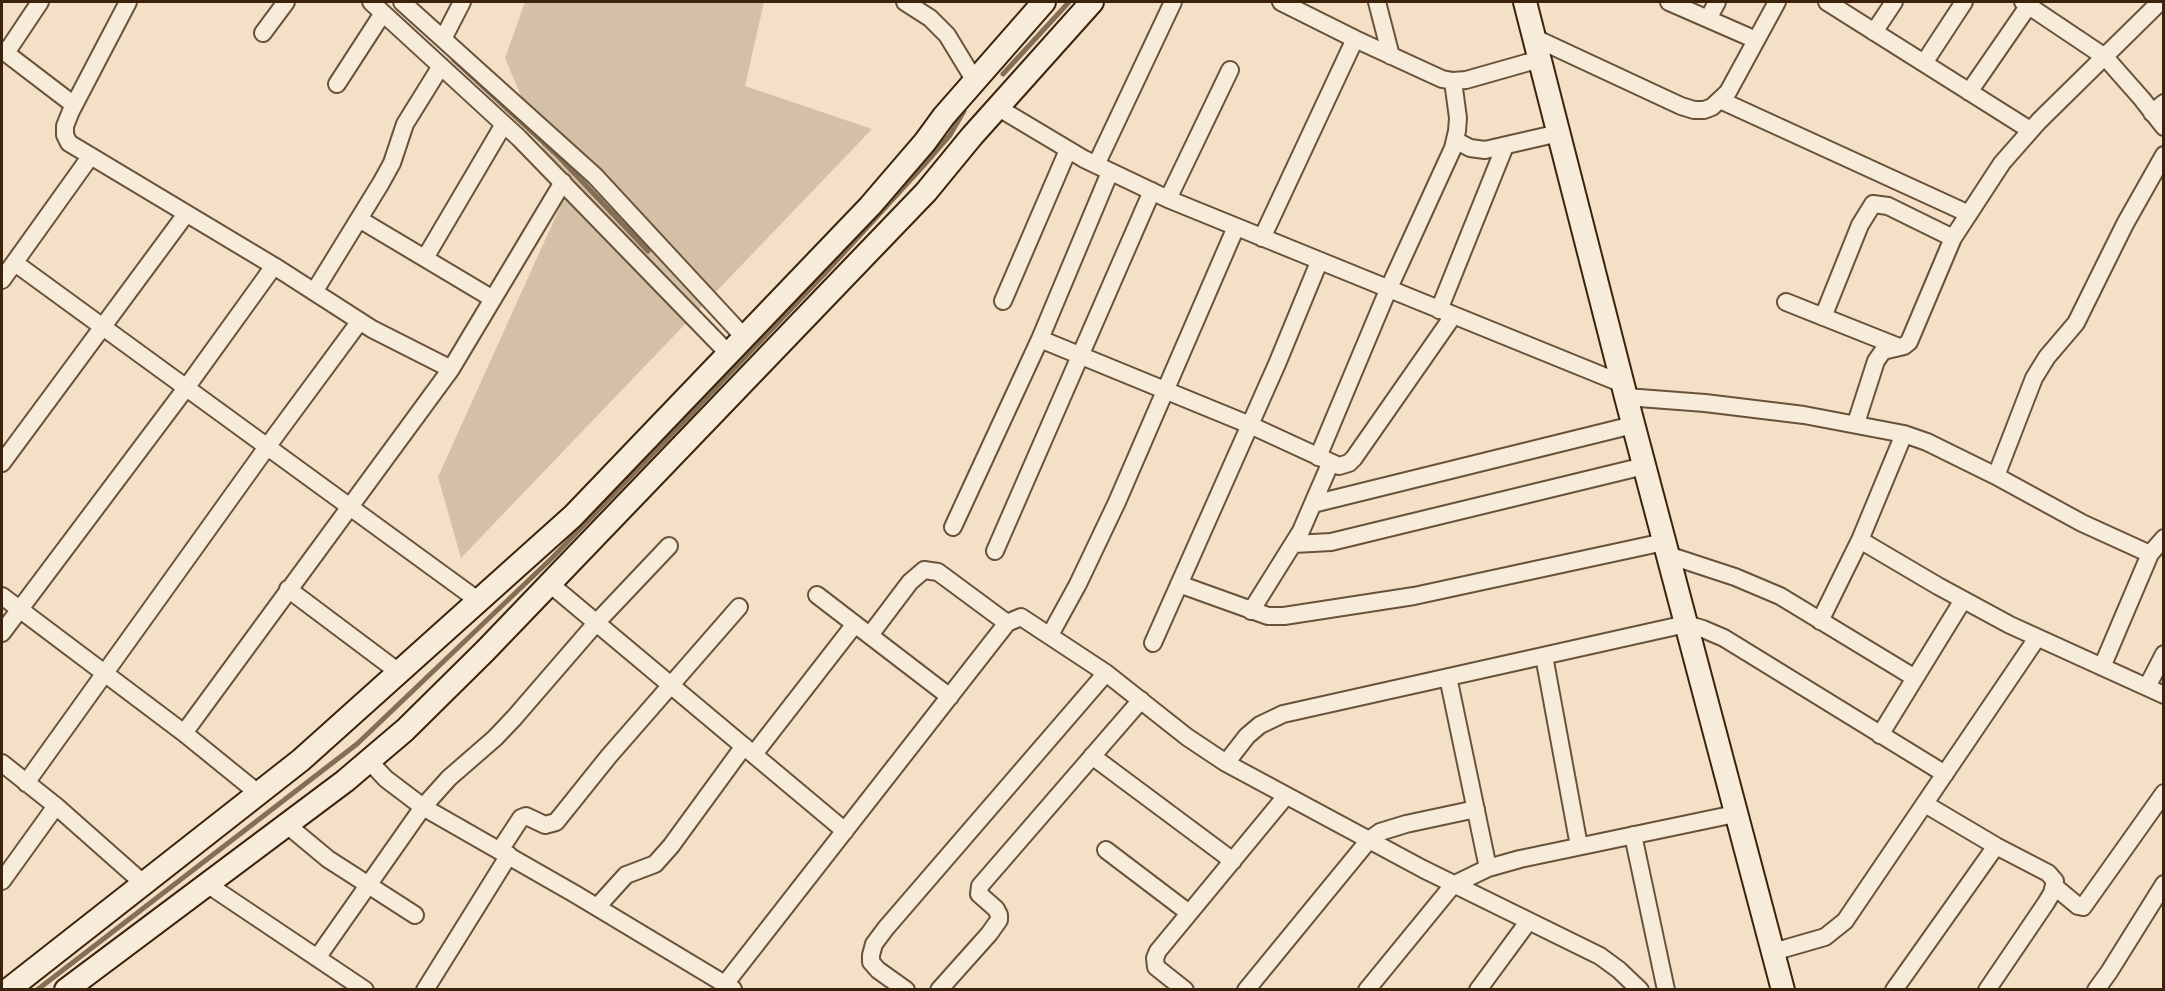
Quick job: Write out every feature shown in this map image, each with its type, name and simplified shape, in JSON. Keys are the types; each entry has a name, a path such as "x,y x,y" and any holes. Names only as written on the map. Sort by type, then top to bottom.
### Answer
{"street":[{"path":"40,2 4,51 74,105"},
{"path":"128,2 65,126 65,135 69,143 274,266 360,321 451,369"},
{"path":"263,33 286,2"},
{"path":"402,2 595,176 735,345"},
{"path":"443,39 462,2"},
{"path":"905,2 930,18 947,35 975,81"},
{"path":"8,990 301,760 573,516 870,206 1044,2"},
{"path":"66,990 345,781 421,714 550,584 926,192 997,107 1092,2"},
{"path":"953,527 1040,339 1103,168 1173,2"},
{"path":"1281,2 1442,79 1466,80 1538,49 1694,110 1712,107 1728,92 1777,2"},
{"path":"1377,2 1391,56"},
{"path":"1526,2 1633,425 1783,990"},
{"path":"1669,2 1756,40"},
{"path":"1708,19 1717,2"},
{"path":"1827,2 2030,130"},
{"path":"1875,32 1894,2"},
{"path":"1924,63 1964,2"},
{"path":"1857,423 1876,361 1883,351 1910,342 1953,238 2002,163 2030,130 2160,2"},
{"path":"1969,92 2026,3 2105,57 2142,99 2158,108 2163,127"},
{"path":"337,84 377,7 504,124 563,183 735,345"},
{"path":"1262,238 1356,39"},
{"path":"314,292 392,163 405,124 441,66"},
{"path":"1168,199 1230,70"},
{"path":"1251,611 1294,544 1313,504 1324,460 1388,290 1442,174 1455,140 1458,118 1453,81"},
{"path":"1720,100 1969,214"},
{"path":"997,107 1068,150 1152,192 1446,313 1625,391 1857,423 1905,434 1927,442 1996,476 2082,523 2150,554"},
{"path":"425,258 504,124"},
{"path":"1455,140 1470,148 1485,150 1559,133"},
{"path":"1040,339 1164,392 1250,425 1324,460 1343,465 1349,463 1446,313 1505,146"},
{"path":"1003,301 1068,150"},
{"path":"1996,476 2034,378 2047,357 2076,322 2163,154"},
{"path":"2,280 90,157"},
{"path":"184,733 348,506 451,369 563,183"},
{"path":"995,550 1152,192"},
{"path":"1823,317 1860,225 1873,204 1888,206 1953,238"},
{"path":"2,463 186,214"},
{"path":"359,219 493,299"},
{"path":"1050,635 1078,584 1112,512 1236,227"},
{"path":"1153,643 1250,425 1319,262"},
{"path":"15,263 479,602"},
{"path":"2,633 186,388 274,266"},
{"path":"1786,302 1899,347"},
{"path":"26,783 360,321"},
{"path":"1313,504 1633,425"},
{"path":"1820,621 1860,540 1905,434"},
{"path":"1294,544 1331,542 1644,466"},
{"path":"2102,667 2150,554 2163,538"},
{"path":"1860,540 1963,600 2037,638 2163,695"},
{"path":"317,957 423,807 449,778 495,738 514,718 597,622 669,546"},
{"path":"1179,584 1251,611 1268,616 1284,616 1414,596 1666,548 1780,596 1915,678"},
{"path":"870,635 910,582 924,570 938,572 1007,622"},
{"path":"550,584 845,831"},
{"path":"288,589 399,673"},
{"path":"817,595 950,697"},
{"path":"2,596 184,733 258,793"},
{"path":"1880,735 1963,600"},
{"path":"425,990 505,853 521,818 526,816 545,825 556,822 609,756 739,607"},
{"path":"369,761 386,779 423,807 597,907 729,987 845,831 1007,622 1021,617 1106,673 1187,737 1226,763 1453,885 1600,956 1640,990"},
{"path":"597,907 626,875 655,864 855,624"},
{"path":"1226,763 1247,736 1260,725 1283,714 1686,624 1724,638 1945,774"},
{"path":"1773,952 1825,937 1845,921 2037,638"},
{"path":"2147,687 2163,654"},
{"path":"1544,656 1579,846"},
{"path":"906,990 878,970 872,962 874,944 886,927 1106,673"},
{"path":"1448,676 1488,868"},
{"path":"939,990 999,920 996,909 979,894 980,886 1141,700"},
{"path":"1092,756 1233,861"},
{"path":"2,763 56,806 143,883"},
{"path":"2054,886 2078,906 2083,907 2163,793"},
{"path":"1185,990 1156,967 1155,958 1158,951 1286,796"},
{"path":"1925,804 1996,846 2048,873 2055,881 2046,903 1987,990"},
{"path":"2,881 56,806"},
{"path":"1246,990 1369,840 1391,828 1476,809"},
{"path":"1367,990 1453,885 1488,868 1579,846 1735,814"},
{"path":"286,824 328,859 415,915"},
{"path":"1633,835 1666,990"},
{"path":"1894,990 1996,846"},
{"path":"1106,850 1189,914"},
{"path":"207,884 365,990"},
{"path":"2101,988 2163,884"},
{"path":"1478,990 1528,922"}],"shaded area":[{"path":"525,2 764,2 745,86 872,129 461,558 438,477 564,198 505,58"}],"waterway":[{"path":"1003,74 1069,2"},
{"path":"454,60 558,156 648,251"},
{"path":"37,990 357,744 552,558 690,415 924,165 950,135 964,111"}]}
